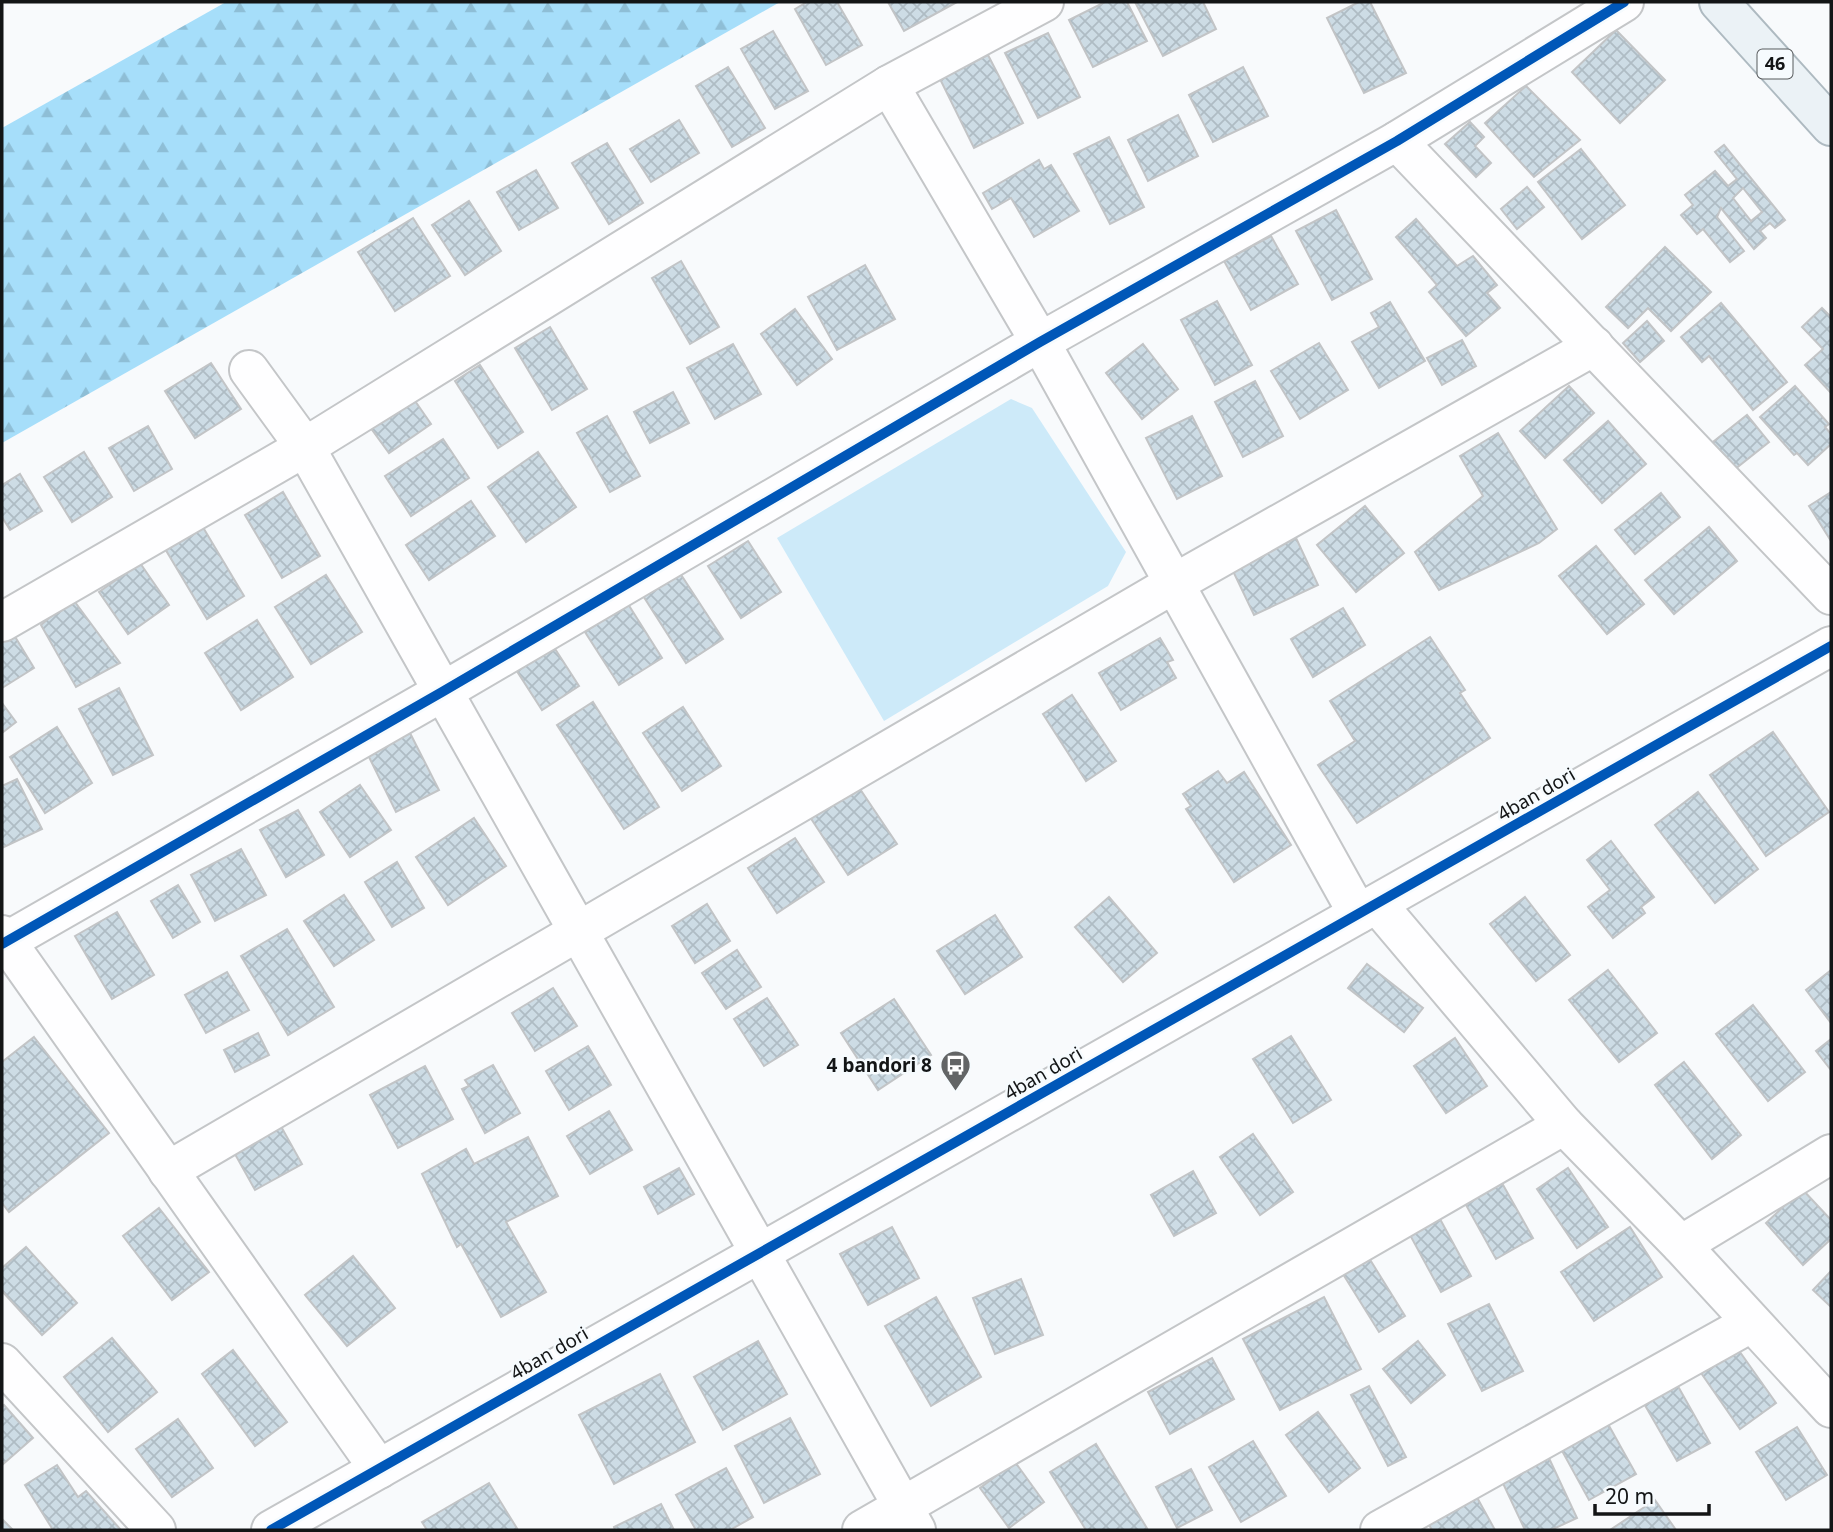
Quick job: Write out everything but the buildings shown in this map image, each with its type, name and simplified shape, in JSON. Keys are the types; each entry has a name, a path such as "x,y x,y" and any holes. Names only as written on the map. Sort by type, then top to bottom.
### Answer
{"main road":[{"name":"46","path":"1719,2 1831,126"}],"street":[{"path":"2,621 304,447 889,85 1044,2"},
{"path":"379,1469 3,940 442,692 1041,342 1397,141 1624,2"},
{"path":"889,85 1041,342 1175,583 1368,909 1564,1125 1681,1245 1831,1408"},
{"path":"1397,141 1831,595"},
{"path":"168,1171 1175,583 1594,346"},
{"path":"249,370 304,447 909,1519"},
{"name":"4ban dori","path":"271,1530 1831,646"},
{"path":"862,1530 909,1519 1564,1125"},
{"path":"1681,1245 1831,1154"},
{"path":"1380,1530 1751,1323"},
{"path":"2,1363 156,1530"}],"green space":[{"path":"226,2 780,2 2,443 2,128"}],"shaded area":[{"path":"1011,399 1032,408 1126,552 1108,586 884,721 777,538"}],"cycle path":[{"path":"2,944 442,692 1040,342 1397,141 1624,2"},
{"path":"271,1530 1831,646"}],"place":[{"name":"4 bandori 8","path":"955,1092"}]}
